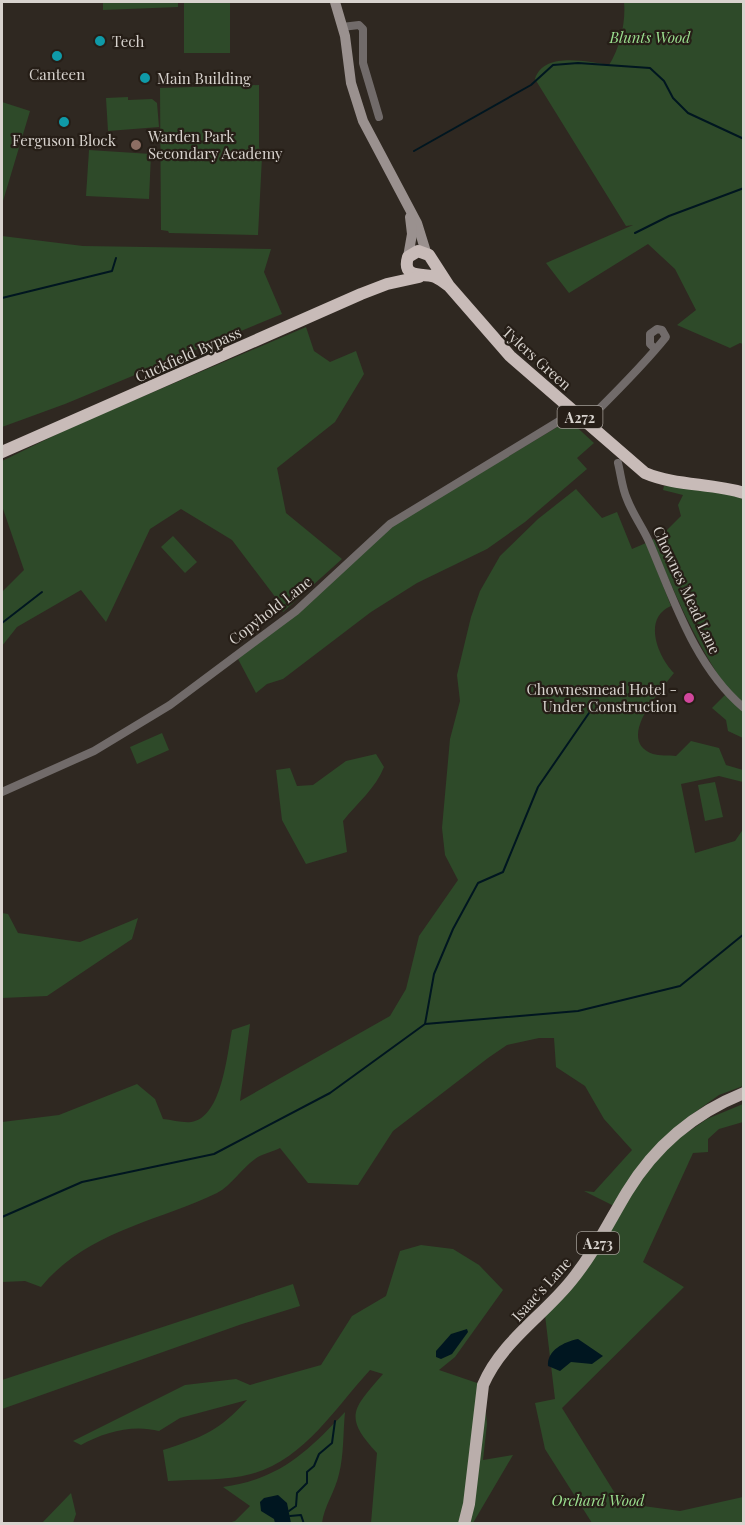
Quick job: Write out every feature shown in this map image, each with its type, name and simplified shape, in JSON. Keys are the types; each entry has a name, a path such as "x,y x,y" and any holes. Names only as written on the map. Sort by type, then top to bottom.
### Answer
{"highway":[{"path":"418,251 429,255 430,271 421,277 411,273 408,259 418,251"},
{"name":"Tylers Green","path":"429,255 449,286 510,356 645,473 670,481 709,484 744,493"},
{"name":"Cuckfield Bypass","path":"387,284 404,269 408,259"},
{"name":"Tylers Green","path":"421,277 435,277 449,286"},
{"name":"Cuckfield Bypass","path":"2,452 387,284 421,277"}],"main road":[{"name":"Tylers Green","path":"334,2 341,21 358,106 386,168 417,223 429,255"},
{"name":"Tylers Green","path":"408,259 412,234 410,210"},
{"name":"Isaac's Lane","path":"464,1524 470,1504 483,1385 489,1371 502,1353 583,1266 628,1191 654,1154 669,1138 705,1112 744,1093"}],"street":[{"path":"341,21 359,25 363,29 363,63 379,117"},
{"path":"586,422 655,349"},
{"name":"Copyhold Lane","path":"2,792 94,751 170,705 296,611 390,524 574,412"},
{"name":"Chownes Mead Lane","path":"618,463 625,474 627,500 649,541 681,617 707,666 732,699 744,708"}],"green space":[{"path":"103,2 178,2 178,7 103,10"},
{"path":"184,2 230,2 230,53 184,53"},
{"name":"Blunts Wood","path":"624,2 743,2 743,344 740,343 730,348 677,325 696,310 675,269 648,244 569,293 546,263 633,225 626,226 535,79 540,70 557,61 568,60 609,65 621,35"},
{"path":"259,85 259,147 262,157 258,235 169,233 161,230 160,88"},
{"path":"128,97 128,100 152,99 157,103 159,127 108,131 106,98"},
{"path":"2,102 30,111 3,201 2,200"},
{"path":"89,150 151,154 149,199 86,196"},
{"path":"2,236 83,246 271,249 264,272 282,314 65,404 2,427"},
{"path":"306,327 314,351 330,362 356,351 364,374 335,422 277,468 286,513 342,559 283,612 276,598 232,540 181,509 150,529 106,622 81,590 17,627 2,646 2,592 24,570 2,506 2,461 76,425"},
{"path":"569,420 594,443 577,458 587,469 525,522 487,549 417,583 371,612 283,679 267,684 256,693 238,659 323,591 392,526"},
{"path":"664,486 714,490 743,499 743,738 728,731 726,720 712,708 729,691 696,636 652,540 665,532 681,516 678,505 683,495 663,490"},
{"name":"Orchard Wood","path":"576,489 602,518 617,512 632,549 646,543 671,606 662,612 655,628 658,648 674,673 644,714 639,726 638,738 642,747 653,754 676,756 691,741 719,748 726,765 743,770 743,782 719,776 681,784 695,853 735,841 744,828 743,1086 719,1095 691,1115 685,1134 707,1119 743,1104 743,1122 719,1129 708,1139 708,1152 693,1153 643,1262 684,1287 562,1408 621,1503 680,1511 743,1497 743,1523 592,1523 545,1449 535,1403 555,1399 545,1315 614,1206 584,1191 594,1192 632,1150 604,1119 585,1086 556,1067 554,1038 539,1038 507,1045 488,1058 393,1131 358,1185 308,1183 280,1148 255,1159 217,1193 123,1230 79,1253 59,1268 41,1287 25,1281 2,1282 2,1122 59,1115 137,1084 155,1099 163,1119 191,1122 201,1118 210,1109 216,1097 225,1069 232,1030 250,1024 240,1101 390,1016 406,989 419,936 458,880 445,855 442,828 450,739 460,701 457,675 471,617 480,591 500,556 538,519"},
{"path":"173,536 197,562 185,573 161,547"},
{"path":"162,733 169,750 137,764 130,747"},
{"path":"376,754 384,767 381,775 343,821 347,852 306,864 282,820 276,770 290,768 297,786 313,785 346,761"},
{"path":"715,782 723,817 705,821 698,785"},
{"path":"2,913 8,914 18,933 80,942 138,918 132,939 47,996 2,998"},
{"path":"421,1245 453,1249 479,1265 503,1290 455,1357 439,1370 483,1385 487,1424 483,1460 513,1455 473,1523 371,1523 377,1453 359,1430 356,1421 359,1404 383,1374 370,1370 303,1445 270,1467 251,1474 221,1479 168,1481 163,1450 210,1432 228,1419 247,1400 180,1418 159,1431 139,1428 119,1430 81,1445 73,1441 185,1385 236,1379 250,1385 321,1365 352,1316 386,1296 400,1251"},
{"path":"293,1284 300,1306 242,1324 2,1409 2,1380"},
{"path":"345,1412 341,1467 322,1523 228,1523 235,1521 250,1506 223,1487 261,1478 291,1462"},
{"path":"71,1493 76,1514 73,1523 42,1523"}],"water":[{"path":"467,1329 468,1332 452,1354 441,1359 436,1357 436,1351 451,1334"},
{"path":"578,1339 603,1356 592,1364 571,1362 560,1371 548,1366 548,1360 553,1351 567,1342"},
{"path":"278,1495 287,1503 291,1523 275,1523 274,1519 261,1511 260,1502 264,1498"}],"waterway":[{"path":"414,151 531,85 553,65 578,63 650,68 664,81 673,98 688,113 744,139"},
{"path":"635,233 669,216 744,188"},
{"path":"2,298 112,271 116,258"},
{"path":"2,623 42,592"},
{"path":"425,1024 434,974 453,929 478,883 503,872 538,787 589,713"},
{"path":"2,1217 82,1182 214,1154 330,1093 425,1024 578,1011 680,986 744,934"},
{"path":"289,1511 296,1506 297,1493 307,1483 307,1472 314,1466 319,1454 332,1443 335,1421"},
{"path":"290,1516 301,1515 304,1524"}],"place":[{"name":"Tech","path":"100,41"},
{"name":"Canteen","path":"57,56"},
{"name":"Main Building","path":"145,78"},
{"name":"Ferguson Block","path":"64,122"},
{"name":"Warden Park Secondary Academy","path":"136,145"},
{"name":"Chownesmead Hotel - Under Construction","path":"689,698"}]}
